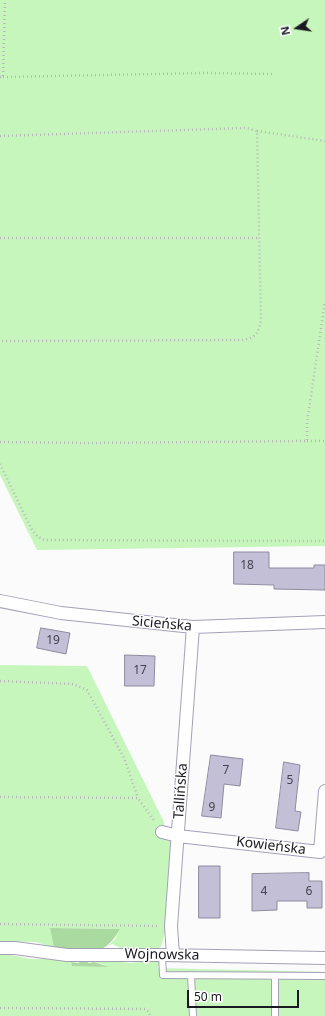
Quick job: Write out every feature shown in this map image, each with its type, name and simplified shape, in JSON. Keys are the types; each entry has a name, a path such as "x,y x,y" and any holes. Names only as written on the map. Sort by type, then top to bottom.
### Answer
{"street":[{"name":"Sicieńska","path":"0,601 61,614 193,627 325,622"},
{"name":"Tallińska","path":"168,955 193,627"},
{"name":"Kowieńska","path":"162,832 178,836 320,852 325,791"},
{"name":"Wojnowska","path":"0,948 15,948 67,955 325,958"}],"lane":[{"path":"168,955 162,975 325,976"},
{"path":"191,974 193,1016"},
{"path":"275,976 275,1016"}],"path":[{"path":"5,0 1,77 205,73 274,74"},
{"path":"0,136 246,128 325,141"},
{"path":"0,341 244,340 254,337 259,331 261,320 257,131"},
{"path":"0,238 259,238"},
{"path":"306,441 307,423 325,301"},
{"path":"0,442 88,443 325,441"},
{"path":"0,464 31,528 37,536 44,540 325,541"},
{"path":"0,681 73,684 87,690 124,758 138,798 162,832"},
{"path":"0,797 138,798"},
{"path":"0,924 171,926"},
{"path":"0,1008 145,1009 150,1012 150,1016"}],"green space":[{"path":"0,0 325,0 325,546 37,550 0,475"},
{"path":"0,665 87,666 164,822 164,837 172,843 168,920 161,947 153,951 125,950 112,944 107,947 115,939 120,929 50,928 54,948 36,942 0,941"},
{"path":"50,928 120,929 114,939 100,950 92,952 75,952 54,948"},
{"path":"0,953 31,959 58,959 71,962 72,966 106,965 94,962 97,959 130,963 160,960 158,968 325,972 325,1016 0,1016"},
{"path":"85,959 89,963 94,962 109,967 72,966 71,962 78,963"}],"building":[{"path":"234,552 269,552 269,568 314,568 314,565 325,565 325,590 274,589 274,585 234,584"},
{"path":"41,628 70,633 66,654 37,648"},
{"path":"125,655 155,656 154,686 125,686"},
{"path":"211,755 243,759 240,786 224,784 221,818 202,816"},
{"path":"284,762 300,765 295,811 301,812 298,831 276,828"},
{"path":"199,866 220,866 220,918 199,918"},
{"path":"309,873 309,881 322,881 322,908 307,908 307,901 277,901 277,910 252,911 252,874"}]}
